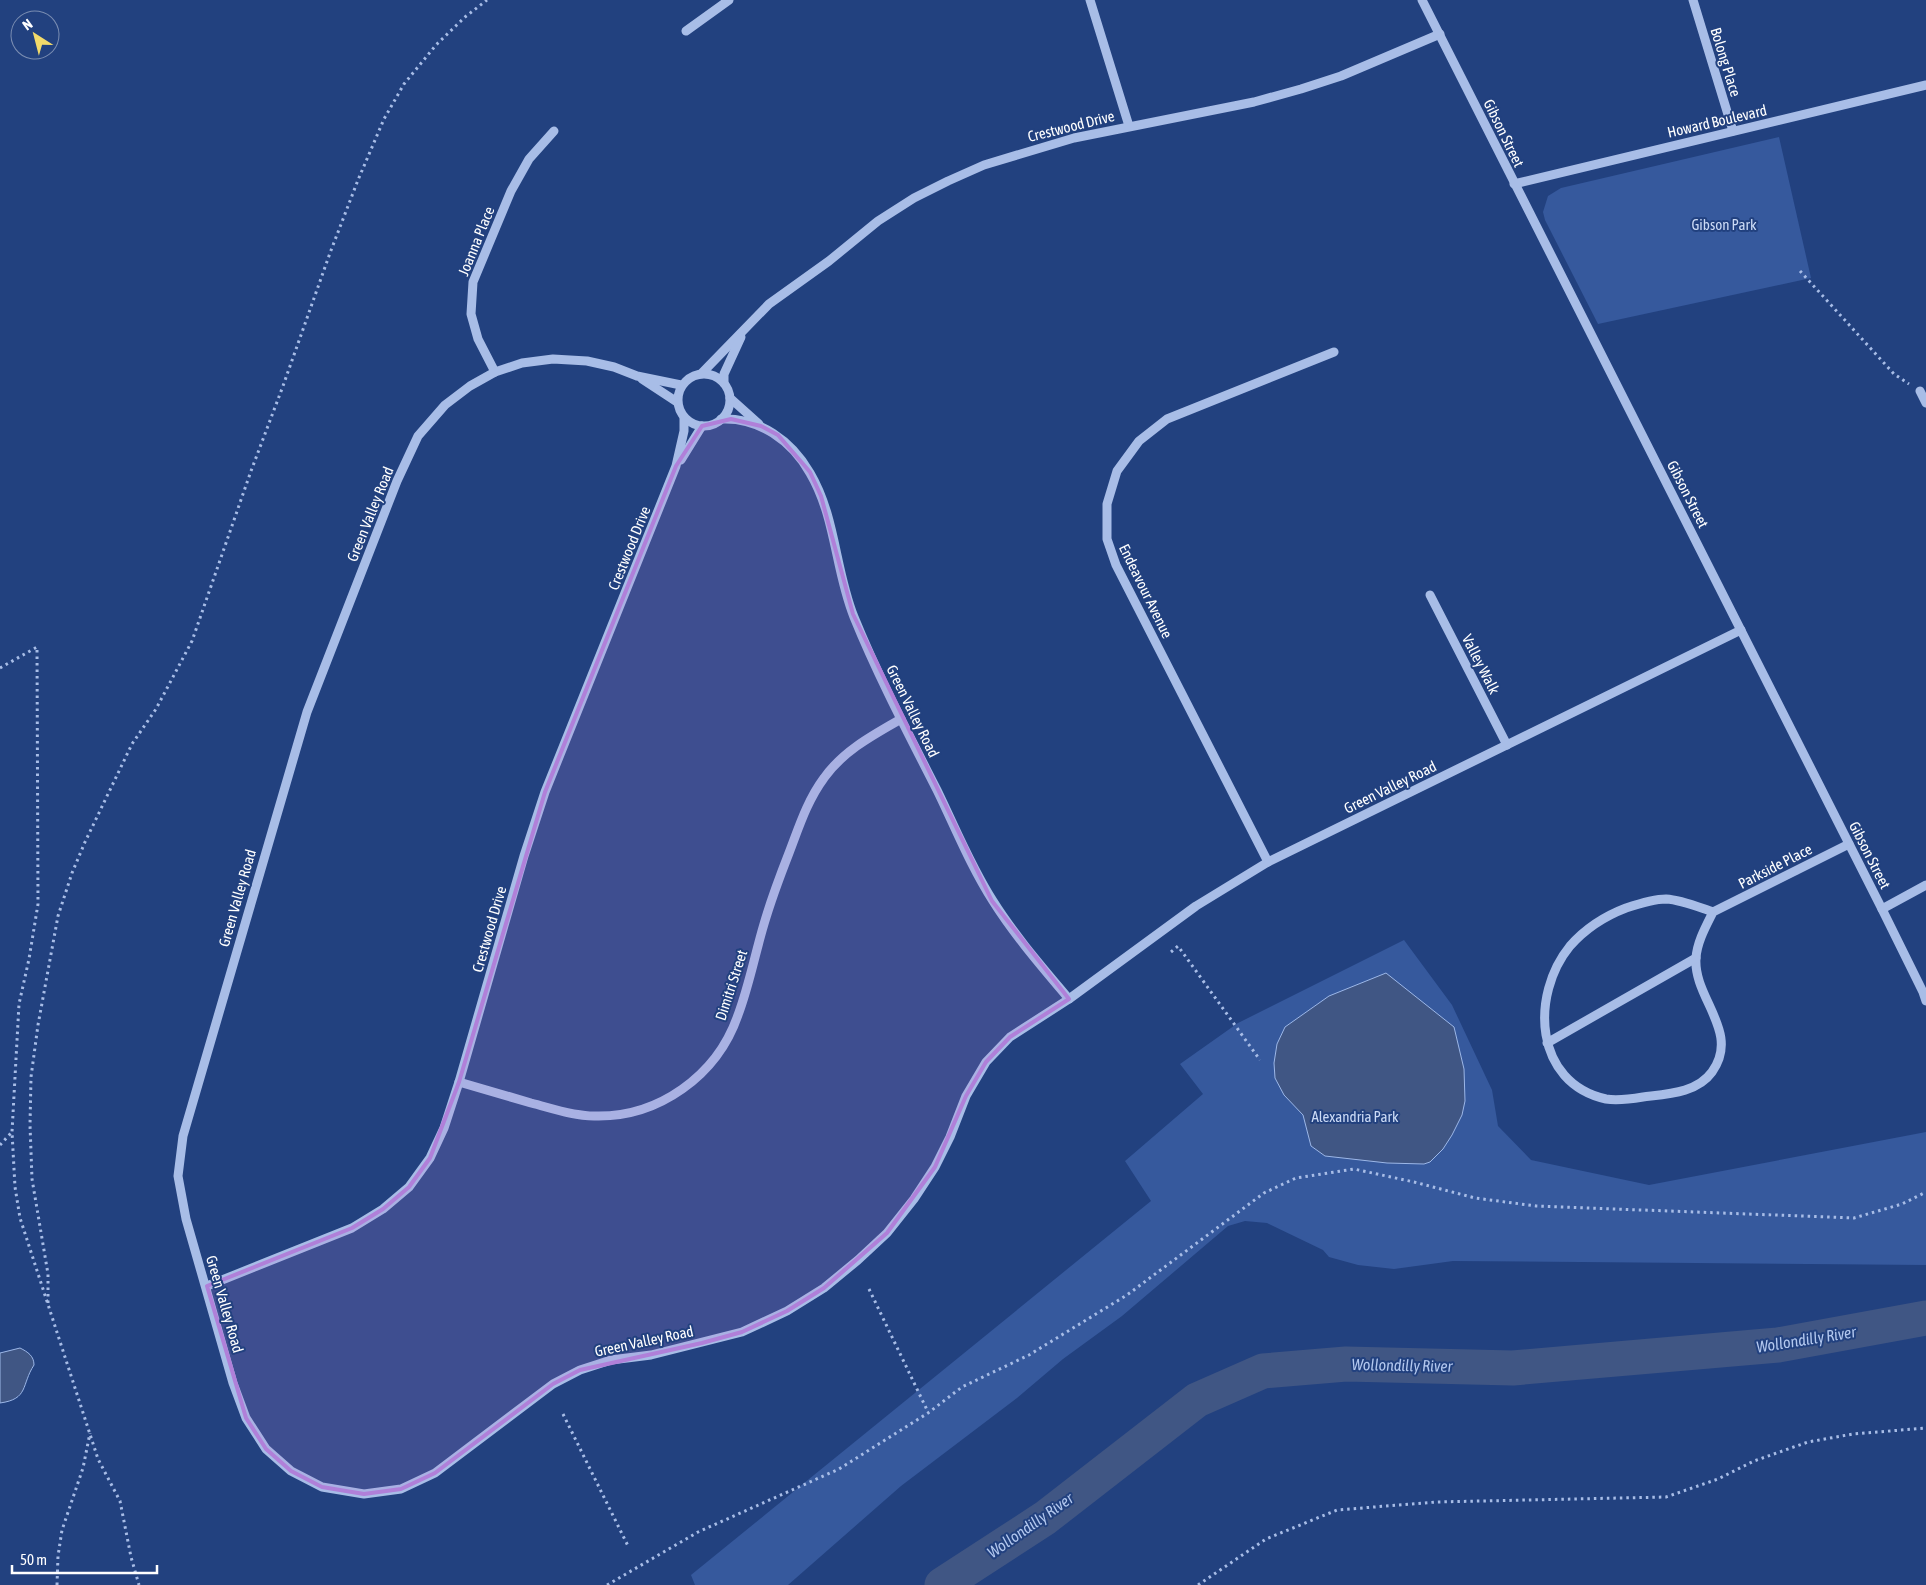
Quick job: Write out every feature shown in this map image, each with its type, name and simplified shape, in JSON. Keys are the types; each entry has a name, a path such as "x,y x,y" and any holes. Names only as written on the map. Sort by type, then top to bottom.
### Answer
{"street":[{"path":"686,31 729,0"},
{"path":"1090,0 1128,126"},
{"name":"Gibson Street","path":"1422,0 1742,630 1926,1001"},
{"name":"Bolong Place","path":"1693,0 1734,131"},
{"name":"Crestwood Drive","path":"702,373 769,304 829,261 878,221 914,198 984,165 1074,138 1254,102 1301,89 1341,76 1440,34"},
{"name":"Howard Boulevard","path":"1514,184 1926,86"},
{"name":"Joanna Place","path":"495,372 478,339 471,314 472,282 511,191 529,159 554,130"},
{"name":"Crestwood Drive","path":"724,383 724,374 747,325"},
{"name":"Endeavour Avenue","path":"1268,862 1116,565 1107,539 1107,504 1117,472 1139,441 1167,419 1334,352"},
{"name":"Green Valley Road","path":"682,385 637,376 614,367 587,361 553,358 522,363 495,372 470,386 445,405 418,436 397,481 307,712 223,993 183,1136 178,1176 186,1219 246,1418 266,1449 291,1471 322,1487 364,1494 400,1489 435,1473 554,1384 580,1370 611,1360 651,1355 742,1332 787,1311 824,1288 858,1260 886,1233 914,1199 935,1167 950,1137 966,1096 986,1062 1010,1037 1069,1000 1196,906 1268,862 1742,630"},
{"path":"702,373 718,377 724,383 730,398 726,413 721,419 715,424 702,426 684,418 677,402 678,393 687,379 702,373"},
{"name":"Green Valley Road","path":"637,376 677,402"},
{"path":"1920,390 1926,403"},
{"name":"Green Valley Road","path":"730,398 761,426 778,435 793,450 814,480 830,526 853,614 901,719 992,901 1069,1000"},
{"name":"Crestwood Drive","path":"206,1286 352,1228 383,1209 409,1187 430,1158 444,1128 459,1082 544,792 676,466 684,431 684,418"},
{"name":"Green Valley Road","path":"721,419 731,419 761,426"},
{"name":"Crestwood Drive","path":"676,466 702,426"},
{"name":"Valley Walk","path":"1430,595 1507,745"},
{"name":"Dimitri Street","path":"459,1082 555,1109 593,1116 626,1115 657,1105 685,1088 705,1070 724,1046 738,1016 764,922 807,805 824,777 842,758 868,738 901,719"},
{"name":"Parkside Place","path":"1713,912 1849,844"},
{"path":"1882,909 1926,886"},
{"path":"1666,899 1688,903 1713,912 1701,937 1696,958 1703,993 1719,1026 1722,1041 1720,1057 1712,1072 1700,1083 1688,1089 1670,1093 1626,1100 1606,1099 1573,1084 1559,1071 1551,1056 1545,1036 1544,1013 1548,991 1557,966 1570,946 1591,926 1612,913 1636,904 1666,899"},
{"path":"1548,1043 1696,958"}],"path":[{"path":"48,1303 48,1274 32,1179 30,1125 32,1077 38,1025 58,916 72,873 132,744 156,709 192,642 251,471 330,253 384,119 404,84 436,45 464,17 487,0"},
{"path":"1800,271 1894,374 1920,390"},
{"path":"0,668 37,647 38,904 19,1004 12,1132 15,1187 20,1218 98,1459 120,1501 131,1557 139,1585"},
{"path":"1171,952 1178,946 1260,1060"},
{"path":"0,1145 12,1132"},
{"path":"607,1585 698,1532 839,1469 928,1413 962,1387 1029,1355 1127,1295 1264,1193 1296,1178 1354,1169 1475,1198 1536,1206 1854,1218 1902,1204 1926,1192"},
{"path":"869,1289 928,1413"},
{"path":"563,1414 629,1548"},
{"path":"1198,1585 1266,1539 1337,1510 1436,1502 1666,1497 1718,1479 1754,1461 1808,1442 1853,1434 1926,1428"},
{"path":"57,1585 58,1556 62,1530 82,1468 90,1432"}],"highlighted area":[{"path":"731,419 761,426 778,435 810,472 821,496 853,614 992,901 1069,999 1010,1037 986,1062 966,1096 935,1167 887,1233 824,1288 787,1311 742,1332 702,1343 580,1370 553,1384 435,1473 401,1489 364,1494 322,1487 291,1471 266,1449 246,1418 207,1286 352,1228 383,1209 409,1187 430,1158 459,1082 545,792 676,466 702,426"}],"green space":[{"name":"Gibson Park","path":"1779,137 1811,278 1598,324 1545,220 1543,212 1548,196 1561,188"},
{"name":"Alexandria Park","path":"1404,940 1452,1005 1492,1090 1498,1126 1531,1160 1649,1185 1926,1132 1926,1265 1453,1261 1394,1269 1358,1265 1329,1257 1323,1250 1267,1223 1245,1221 1228,1226 1122,1316 1063,1359 1017,1398 901,1486 788,1585 695,1585 691,1575 1151,1201 1125,1161 1203,1094 1180,1064 1238,1023"}],"shaded area":[{"path":"1386,973 1454,1027 1464,1069 1465,1101 1462,1115 1443,1149 1430,1162 1424,1164 1387,1163 1325,1156 1311,1146 1303,1115 1284,1095 1275,1078 1274,1063 1277,1044 1285,1027 1329,996"},
{"path":"20,1348 30,1355 34,1365 20,1394 16,1398 0,1403 0,1353"}],"waterway":[{"name":"Wollondilly River","path":"942,1585 1045,1518 1197,1400 1263,1371 1346,1364 1513,1368 1778,1345 1926,1318"}]}
